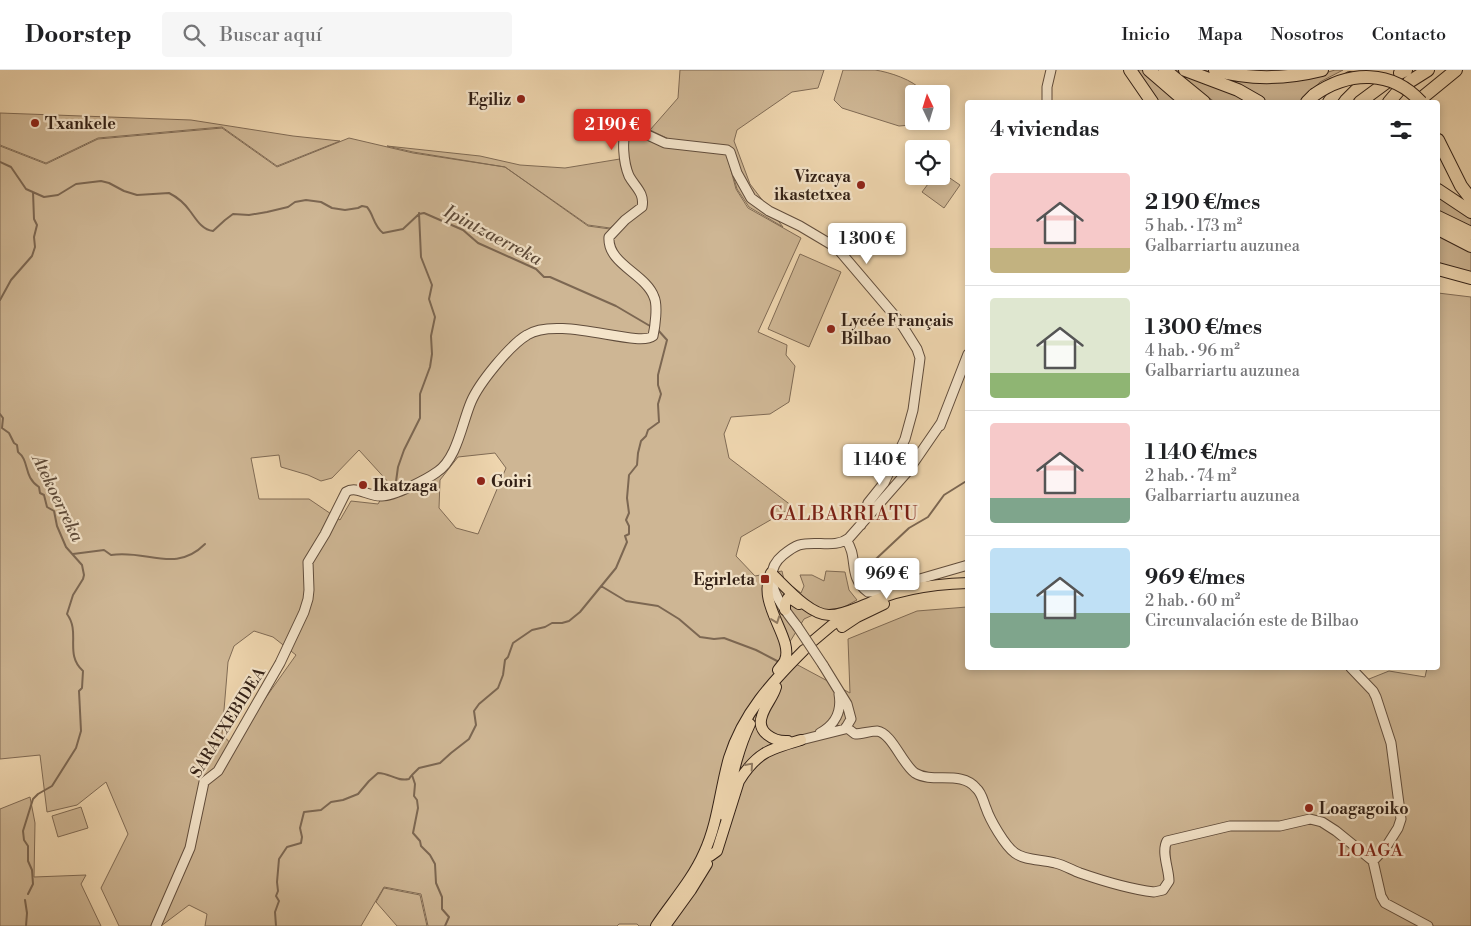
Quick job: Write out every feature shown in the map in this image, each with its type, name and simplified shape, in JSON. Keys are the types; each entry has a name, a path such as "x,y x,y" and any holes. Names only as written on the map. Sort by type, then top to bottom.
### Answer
{"highway":[{"path":"1129,70 1136,86 1146,100"},
{"path":"1129,70 1151,100"},
{"path":"1150,70 1184,100"},
{"path":"1165,70 1202,100"},
{"path":"1185,70 1238,90 1255,100"},
{"path":"1215,70 1236,75 1270,78 1322,70"},
{"path":"1364,100 1417,70"},
{"path":"1373,100 1400,80 1428,70"},
{"path":"1311,99 1338,78 1366,72 1389,76 1405,84 1422,100 1456,70"},
{"path":"1330,100 1350,78"},
{"path":"1390,100 1400,80"},
{"path":"1440,144 1461,186 1471,199"},
{"path":"1440,191 1471,212"},
{"path":"1440,218 1471,233"},
{"path":"1440,230 1471,246"},
{"path":"1440,270 1471,279"},
{"path":"1440,276 1471,279"}],"main road":[{"path":"656,926 685,887 704,854 714,827 732,751 742,726 762,690 785,661 785,644 766,590 771,573 803,603 820,614 832,615 886,596 913,589 965,583"},
{"path":"817,641 851,620 889,602 923,594 965,590"},
{"path":"785,610 786,600 790,598 819,620 822,626 817,641"},
{"path":"817,641 842,618 867,604"},
{"path":"665,926 691,890 710,856 723,818 740,746 752,720 776,687 807,652 769,686 752,708"},
{"path":"776,687 774,696 761,718 764,731 775,740 801,740"},
{"path":"710,856 717,851 739,781 745,771 762,754 770,749 801,740"}],"street":[{"path":"1047,100 1047,87 1051,70"},
{"name":"SARATXEBIDEA","path":"156,926 190,848 204,782 218,772 280,663 304,612 309,590 308,562 325,534 346,492 356,489 370,496 391,495 438,472 444,467 452,454 468,408 479,388 515,346 528,334 558,329 584,330 638,340 649,339 653,336 655,298 649,288 617,257 609,245 609,237 625,220 642,207 644,200 630,176 624,150 624,130 626,125 665,143 727,150 730,152 744,188 751,198 768,211 800,226 837,248 900,322 912,340 920,358 913,410 905,439 884,483 868,503 861,525"},
{"path":"801,740 846,728 851,719 851,714 823,665 774,592 771,573 778,559 800,545 840,543 846,540 861,525 908,470 941,422 965,362"},
{"path":"846,540 850,546 855,577 860,586 868,592 875,592 887,587 965,566"},
{"path":"1353,670 1373,691 1376,697 1392,743 1400,804 1401,819 1398,828 1386,847 1373,861"},
{"path":"813,737 827,729 837,717 840,701 837,688"},
{"path":"846,728 855,734 878,731 882,733 892,742 907,766 915,773 923,776 962,779 971,782 980,793 986,809 1006,843 1014,852 1025,857 1055,863 1080,873 1154,892 1163,890 1169,881 1165,852 1167,841 1217,828 1280,826 1310,819 1322,822 1336,831 1373,861 1381,896 1385,903 1428,926"}],"shaded area":[{"path":"680,70 824,70 818,88 792,92 737,130 734,141 750,184 783,227 749,207 737,189 726,152 736,189 748,208 801,238 758,332 787,345 786,355 795,366 789,402 770,414 731,417 724,434 729,458 792,506 741,537 736,556 755,576 782,571 784,580 801,593 804,586 800,575 812,575 824,581 826,571 845,572 849,590 857,600 842,608 824,610 804,619 781,656 850,693 848,639 917,611 965,607 965,670 1346,670 1359,683 1389,671 1425,677 1427,670 1440,670 1440,293 1471,297 1471,926 639,926 637,924 619,924 617,926 428,926 421,894 384,887 361,926 205,926 207,914 189,905 161,926 119,926 101,888 128,834 106,782 77,805 47,812 40,755 0,759 0,146 46,164 98,139 222,128 277,167 349,138 413,153 505,167 588,226 610,229 643,203 629,160 621,115 645,129 671,140 650,130 678,98","holes":["359,450 390,484 378,504 351,501 340,520 309,499 259,499 251,458 279,455 281,467 321,481 332,478","495,453 506,468 478,534 456,528 439,508 440,480 458,457","254,631 273,637 296,655 232,745 222,734 228,662 234,646"]},
{"path":"843,70 881,71 901,77 916,85 905,85 905,126 899,126 842,108 834,100"},
{"path":"1137,70 1143,70 1176,100 1158,100"},
{"path":"1173,70 1178,70 1249,100 1212,100"},
{"path":"1197,70 1204,70 1231,78 1308,78 1335,70 1343,70 1320,82 1304,100 1264,100 1257,95"},
{"path":"0,113 191,120 293,136 340,141 277,166 222,127 98,138 46,163 0,145"},
{"path":"387,146 480,156 520,165 565,168 626,158 642,202 610,228 588,225 505,167"},
{"path":"950,178 960,185 944,208 922,192 927,185 950,185"},
{"path":"1440,196 1471,216 1471,230 1440,212"},
{"path":"1440,236 1471,252 1471,274 1440,266"},
{"path":"800,254 841,272 809,347 768,329"},
{"path":"30,797 35,823 34,877 86,875 81,884 101,926 0,926 0,809"},
{"path":"81,807 88,828 58,837 52,816"},
{"path":"384,888 420,895 427,926 397,926 376,902"}],"waterway":[{"name":"Ipintzaerreka","path":"0,162 11,167 26,189 44,197 58,195 76,184 101,181 137,195 169,193 183,203 202,226 213,231 233,214 249,215 267,212 306,200 321,202 332,208 345,210 362,206 367,207 377,227 383,233 403,229 419,214 424,213 463,230 478,243 536,269 544,277 550,277 616,306 650,326"},
{"name":"Atekoerreka","path":"0,300 11,280 32,256 35,247 34,237 37,225 34,219 33,192"},
{"path":"395,489 398,467 420,418 420,394 430,367 432,354 431,336 435,317 429,299 432,285 421,257 419,213"},
{"name":"Ipintzaerreka","path":"445,926 449,917 442,909 442,897 436,883 435,864 413,833 418,808 417,800 414,796 415,784 412,775 419,768 440,763 469,739 476,725 474,711 479,704 498,688 503,675 505,660 513,643 532,630 552,623 569,621 580,612 616,568 627,542 625,536 629,534 629,526 626,520 629,513 627,498 629,475 637,465 641,441 646,436 648,430 659,422 658,404 661,394 658,385 658,375 667,340 658,330"},
{"name":"Atekoerreka","path":"0,414 3,418 2,428 9,433 17,445 18,452 24,460 28,474 39,487 40,493 44,495 47,507 54,511 57,526 66,547 82,565 84,575 73,595 67,614 73,629 74,658 83,671 82,688 79,691 81,731 76,748 52,786 33,799 23,831 24,840 28,846 28,861 32,870 33,884 28,894"},
{"path":"866,565 877,558 909,528 928,517 944,495 965,482"},
{"path":"73,554 104,550 111,555 124,554 172,559 183,558 194,553 205,544"},
{"path":"601,586 626,601 658,606 679,619 700,637 724,638 756,650 779,662"},
{"path":"276,926 275,912 279,901 276,896 278,891 279,859 287,847 301,843 300,828 304,812 321,810 331,802 358,794 378,773 405,780 411,776"},
{"name":"Atekoerreka","path":"25,900 26,926"}],"place":[{"name":"Egiliz","path":"521,99"},
{"name":"Txankele","path":"35,123"},
{"name":"Vizcaya ikastetxea","path":"861,185"},
{"name":"Lycée Français Bilbao","path":"831,329"},
{"name":"Goiri","path":"481,481"},
{"name":"Ikatzaga","path":"363,485"},
{"name":"Egirleta","path":"765,579"},
{"name":"Loagagoiko","path":"1309,808"}],"district":[{"name":"GALBARRIATU","path":"844,513"},
{"name":"LOAGA","path":"1371,850"}]}
